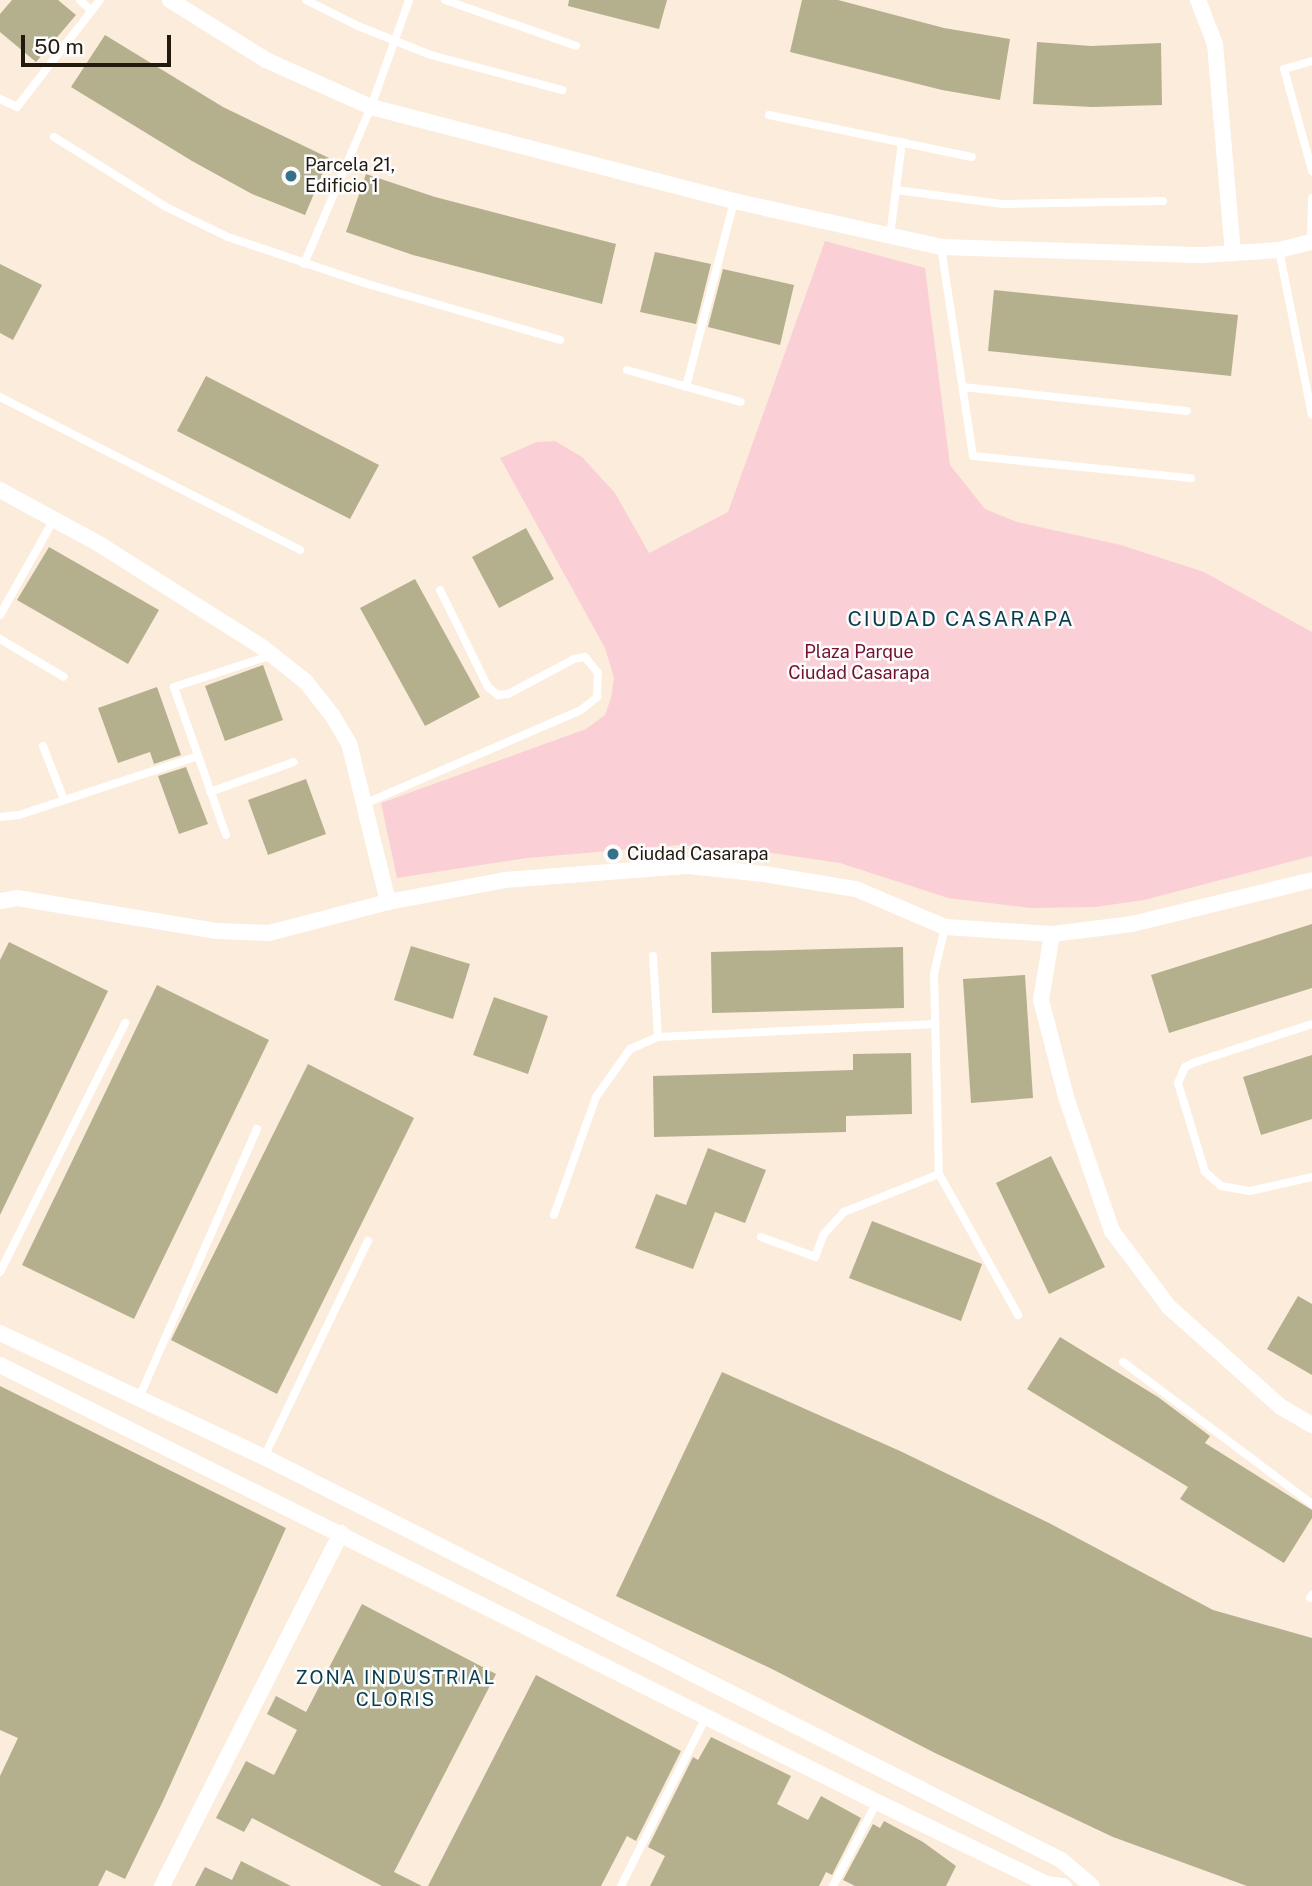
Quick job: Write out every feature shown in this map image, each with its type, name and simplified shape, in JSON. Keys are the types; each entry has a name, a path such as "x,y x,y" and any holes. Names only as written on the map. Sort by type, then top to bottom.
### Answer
{"street":[{"path":"170,0 266,60 371,107 734,201 941,247 1233,253 1279,250 1311,242"},
{"path":"1198,0 1215,44 1233,253"},
{"path":"0,489 99,544 272,655 306,682 332,715 349,743 388,902"},
{"path":"0,901 18,898 217,932 269,933 388,902 505,880 689,866 764,874 856,889 945,927 1052,934 1132,924 1312,880"},
{"path":"1052,934 1041,1000 1066,1097 1112,1231 1169,1307 1281,1407 1312,1426"},
{"path":"0,1333 264,1457 1061,1860 1092,1886"},
{"path":"0,1365 877,1802 1047,1884 1064,1886"},
{"path":"162,1886 341,1533"}],"lane":[{"path":"80,0 92,11"},
{"path":"0,99 17,107 100,0"},
{"path":"306,0 430,55 562,90"},
{"path":"304,264 371,107 409,0"},
{"path":"445,0 576,46"},
{"path":"1312,61 1284,69 1312,171"},
{"path":"769,115 972,157"},
{"path":"54,137 166,207 228,237 304,264 560,340"},
{"path":"890,236 902,142"},
{"path":"896,190 1003,204 1163,201"},
{"path":"1311,242 1312,198"},
{"path":"686,387 734,201"},
{"path":"941,247 973,456 1191,478"},
{"path":"1279,250 1312,415"},
{"path":"627,370 741,402"},
{"path":"963,387 1187,411"},
{"path":"0,397 300,550"},
{"path":"0,615 54,519"},
{"path":"364,804 581,710 597,697 598,674 585,657 574,659 508,694 498,695 488,687 440,590"},
{"path":"0,639 64,677"},
{"path":"226,835 174,687 272,655"},
{"path":"43,746 64,800"},
{"path":"0,817 19,815 198,756"},
{"path":"211,792 294,762"},
{"path":"945,927 934,975 939,1174 1018,1315"},
{"path":"653,956 657,1037"},
{"path":"0,1272 125,1023"},
{"path":"554,1215 596,1097 630,1049 657,1037 936,1024"},
{"path":"1312,1024 1193,1063 1185,1067 1178,1083 1205,1172 1221,1186 1250,1191 1312,1177"},
{"path":"138,1400 257,1129"},
{"path":"761,1237 815,1257 824,1234 844,1212 939,1174"},
{"path":"264,1457 368,1241"},
{"path":"1123,1362 1312,1504"},
{"path":"621,1886 707,1715"},
{"path":"833,1886 877,1802"}],"green space":[{"name":"Plaza Parque Ciudad Casarapa","path":"825,241 925,268 950,465 985,509 1017,522 1121,545 1204,572 1312,632 1312,856 1144,900 1095,907 1030,908 948,898 840,863 765,852 680,845 527,858 397,878 381,803 586,729 605,715 611,698 614,678 605,648 500,458 537,442 555,441 582,457 615,493 649,553 728,512"}],"building":[{"path":"12,0 58,0 76,15 36,62 0,32 0,14"},
{"path":"569,0 667,0 659,29 568,6"},
{"path":"802,0 838,0 944,28 1010,39 1000,100 942,90 790,52"},
{"path":"105,35 223,107 329,158 305,215 252,194 192,161 71,87"},
{"path":"1037,42 1091,46 1161,43 1162,105 1092,107 1033,104"},
{"path":"366,174 435,197 616,244 602,304 413,255 346,232"},
{"path":"655,252 711,264 696,324 640,312"},
{"path":"0,264 42,285 13,340 0,333"},
{"path":"723,269 794,285 780,345 708,327"},
{"path":"994,290 1238,315 1231,376 988,351"},
{"path":"206,376 379,465 350,519 177,431"},
{"path":"526,528 554,579 499,608 472,557"},
{"path":"49,547 159,610 128,664 17,600"},
{"path":"415,579 480,697 425,726 360,608"},
{"path":"263,665 283,720 225,741 205,686"},
{"path":"157,687 181,755 154,764 150,752 118,763 98,708"},
{"path":"186,767 208,824 179,834 158,776"},
{"path":"306,779 326,834 268,855 248,800"},
{"path":"1312,924 1312,988 1169,1033 1151,975"},
{"path":"9,942 108,991 0,1215 0,960"},
{"path":"411,946 470,964 453,1019 394,1000"},
{"path":"903,947 904,1008 712,1013 711,952"},
{"path":"1025,975 1033,1098 971,1103 963,979"},
{"path":"157,985 269,1040 134,1319 22,1265"},
{"path":"494,997 548,1016 528,1074 473,1055"},
{"path":"911,1053 912,1114 846,1116 846,1132 654,1137 653,1076 853,1070 853,1054"},
{"path":"1312,1055 1312,1119 1261,1135 1243,1077"},
{"path":"308,1064 414,1118 277,1394 171,1340"},
{"path":"708,1148 766,1170 745,1223 715,1212 693,1269 635,1248 656,1194 686,1205"},
{"path":"1051,1156 1105,1267 1049,1294 996,1183"},
{"path":"872,1221 982,1264 961,1321 849,1278"},
{"path":"1298,1296 1312,1304 1312,1375 1267,1349"},
{"path":"1060,1337 1158,1397 1210,1436 1205,1443 1312,1510 1312,1518 1284,1563 1180,1499 1188,1487 1027,1389"},
{"path":"722,1372 900,1451 1049,1523 1213,1610 1312,1638 1312,1886 1247,1886 1113,1837 935,1753 772,1669 616,1596"},
{"path":"0,1386 286,1528 125,1879 106,1870 98,1886 0,1886 0,1776 18,1738 0,1730"},
{"path":"362,1604 496,1674 394,1872 422,1886 382,1886 252,1818 244,1832 216,1818 246,1761 274,1775 297,1730 267,1714 276,1696 306,1712"},
{"path":"536,1675 681,1751 636,1841 627,1836 601,1886 428,1886"},
{"path":"711,1737 791,1776 777,1804 808,1820 821,1796 861,1818 832,1875 826,1872 819,1886 650,1886 665,1856 648,1847 693,1757 698,1760"},
{"path":"884,1821 923,1842 956,1866 946,1886 855,1886 843,1880 873,1824 880,1828"},
{"path":"241,1861 291,1886 195,1886 205,1867 232,1880"}],"place":[{"name":"Parcela 21, Edificio 1","path":"291,176"},
{"name":"Ciudad Casarapa","path":"613,854"}],"district":[{"name":"CIUDAD CASARAPA","path":"961,619"},
{"name":"ZONA INDUSTRIAL CLORIS","path":"396,1689"}]}
